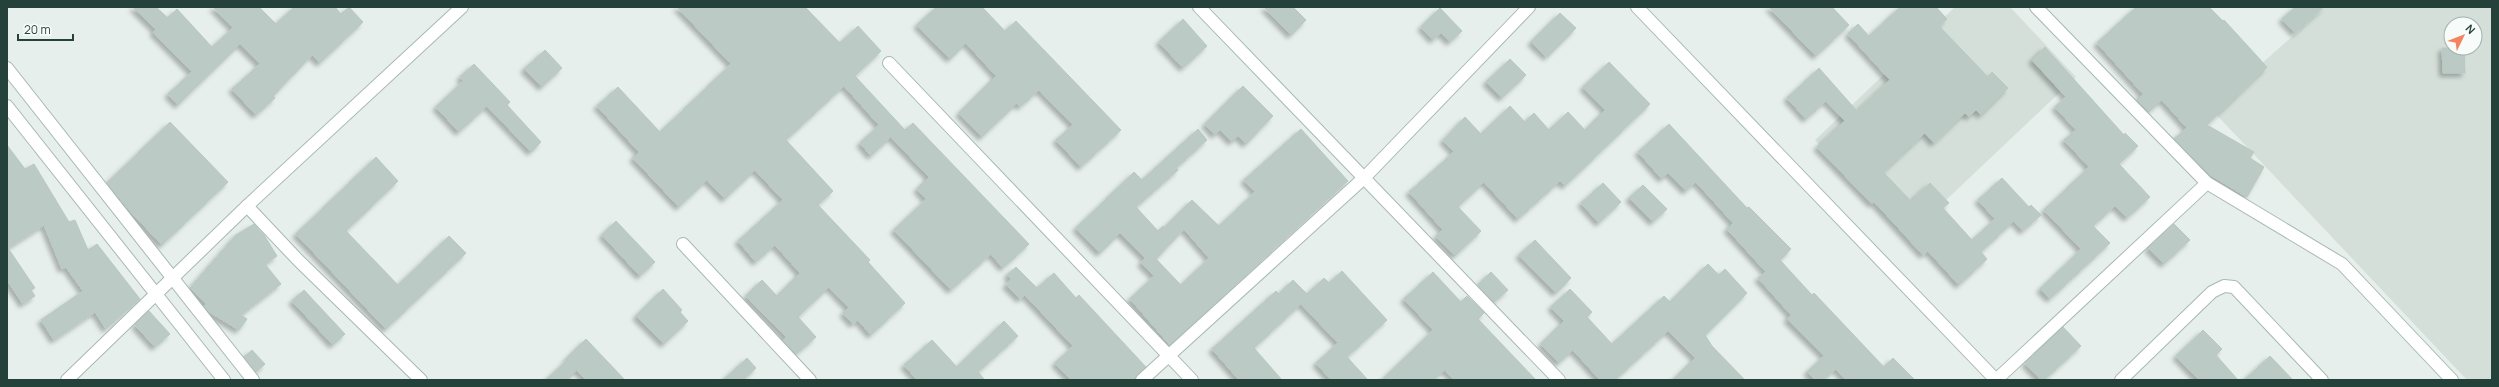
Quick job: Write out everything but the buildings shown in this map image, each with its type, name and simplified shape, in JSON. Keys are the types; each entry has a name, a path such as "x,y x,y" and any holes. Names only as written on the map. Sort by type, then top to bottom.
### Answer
{"street":[{"path":"67,380 156,292 247,206 462,7"},
{"path":"1199,7 1560,380"},
{"path":"1142,380 1365,177 1529,7"},
{"path":"1637,7 1996,380 2207,184"},
{"path":"2036,7 2207,184 2342,264 2452,380"},
{"path":"889,63 1169,354 1192,380"},
{"path":"7,68 173,276 253,380"},
{"path":"7,106 156,292 224,380"},
{"path":"247,206 298,260 383,340 421,380"},
{"path":"683,244 810,380"},
{"path":"2121,380 2212,292 2224,286 2234,287 2322,380"}],"shaded area":[{"path":"1955,7 2010,7 2076,77 1906,238 1815,140"},
{"path":"2325,7 2492,7 2492,380 2467,380 2211,109"}]}
